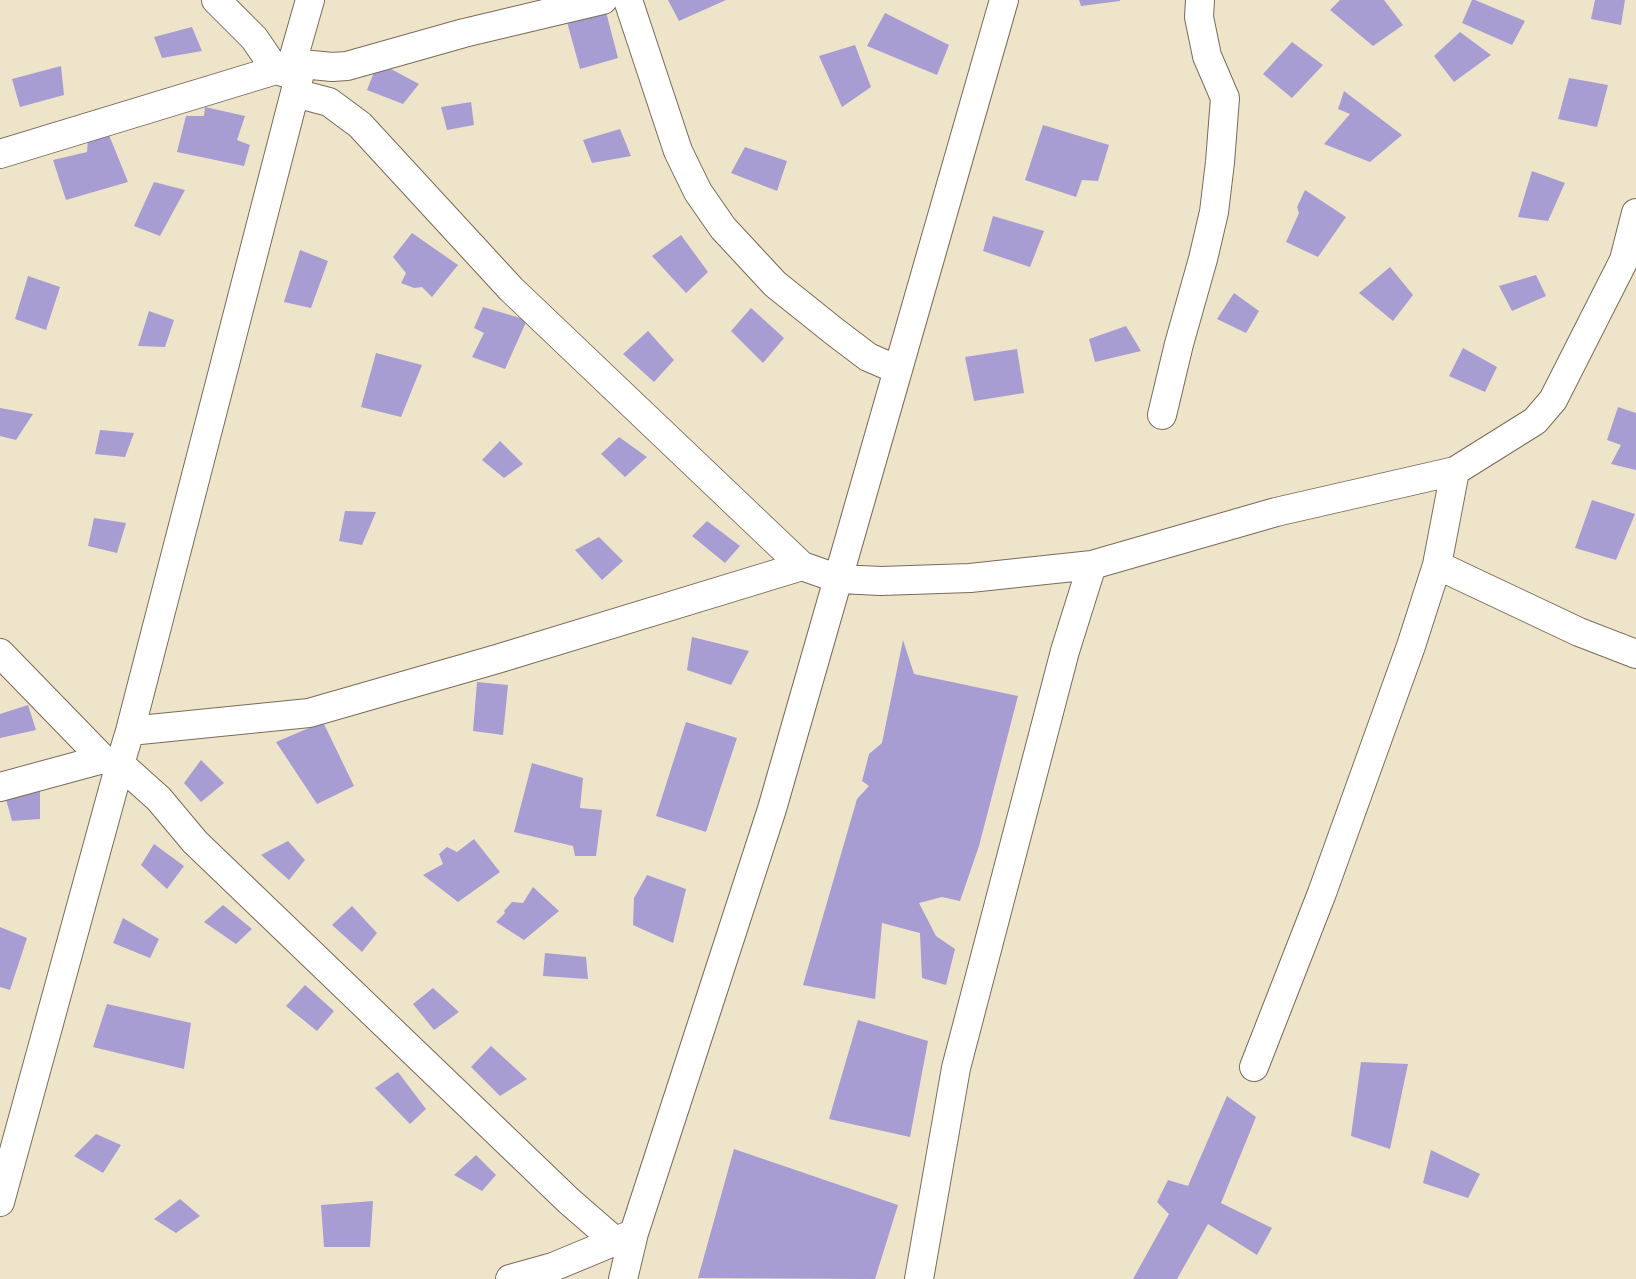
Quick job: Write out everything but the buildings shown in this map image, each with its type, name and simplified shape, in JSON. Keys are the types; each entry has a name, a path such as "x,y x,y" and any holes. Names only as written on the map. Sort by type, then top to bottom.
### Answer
{"street":[{"path":"216,0 290,76 360,125 511,289 802,566 839,579 882,581 970,578 1092,565 1276,512 1455,471 1535,421 1553,400 1627,278 1624,260 1636,213"},
{"path":"0,1202 111,761 130,731 310,0"},
{"path":"0,154 290,76 332,67 347,66 464,33 603,0"},
{"path":"628,0 678,151 698,192 723,228 775,284 868,357 898,370"},
{"path":"623,1279 625,1237 772,809 1004,0"},
{"path":"1162,416 1214,212 1220,162 1225,98 1207,56 1199,18 1200,0"},
{"path":"1254,1067 1325,884 1411,646 1437,564 1455,471"},
{"path":"1437,564 1579,632 1636,654"},
{"path":"919,1279 956,1068 1065,651 1092,565"},
{"path":"130,731 309,713 496,659 802,566"},
{"path":"0,653 111,761 159,799 202,848 570,1201 625,1237"},
{"path":"0,787 111,761"},
{"path":"510,1279 553,1267 625,1237"}]}
